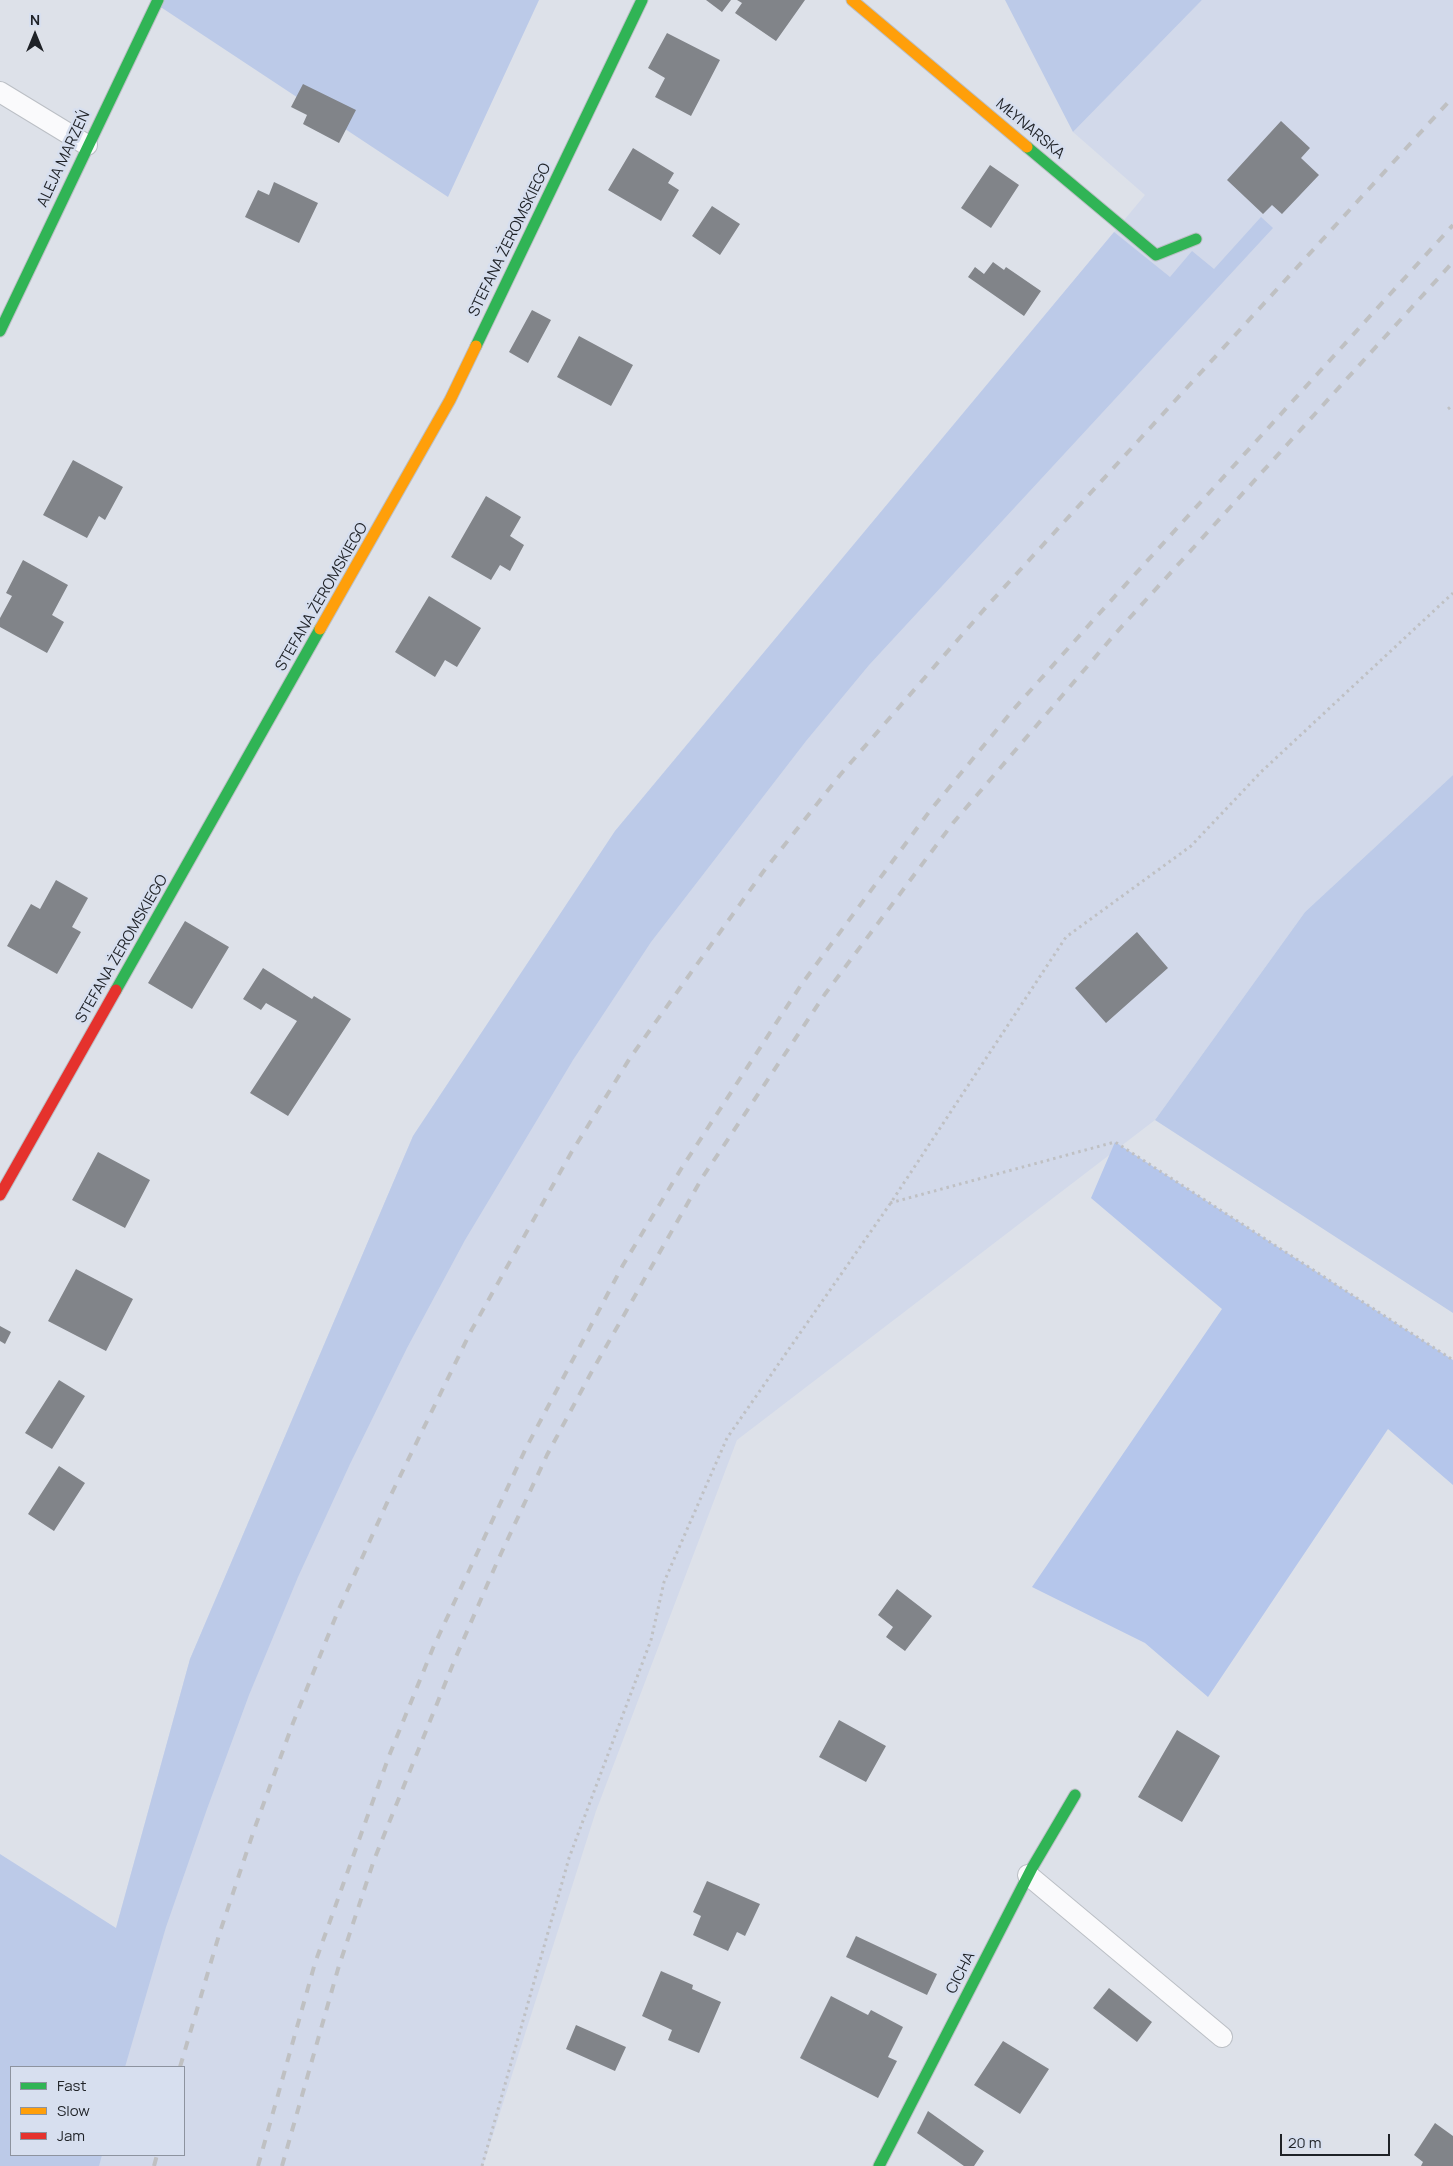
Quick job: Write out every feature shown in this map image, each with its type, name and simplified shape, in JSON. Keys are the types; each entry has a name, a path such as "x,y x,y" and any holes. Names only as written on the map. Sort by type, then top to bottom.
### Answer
{"street":[{"name":"ALEJA MARZEŃ","path":"0,331 87,145 158,0"},
{"name":"STEFANA ŻEROMSKIEGO","path":"0,1195 450,400 642,0"},
{"name":"MŁYNARSKA","path":"852,0 1156,255 1196,239"},
{"name":"CICHA","path":"879,2166 1028,1875 1075,1795"}],"lane":[{"path":"0,92 87,145"},
{"path":"1028,1875 1222,2037"}],"path":[{"path":"1448,409 1453,405"},
{"path":"482,2166 569,1858 651,1640 664,1582 727,1438 890,1204 1066,937 1191,846 1261,772 1453,593"},
{"path":"890,1204 1115,1142 1453,1360"}],"shaded area":[{"path":"150,0 539,0 448,197"},
{"path":"1005,0 1202,0 1073,132"},
{"path":"1202,0 1453,0 1453,775 1305,912 1155,1120 737,1440 596,1811 483,2166 45,2166 48,2156 185,2156 185,2066 73,2066 116,1928 190,1659 413,1136 615,831 1145,195 1073,132"},
{"path":"1261,217 1273,228 869,665 806,741 651,942 573,1060 465,1240 407,1348 350,1464 298,1577 249,1695 207,1809 166,1927 125,2066 10,2066 10,2156 102,2156 99,2166 0,2166 0,1854 116,1928 190,1659 413,1136 615,831 1114,232 1170,277 1192,251 1214,269"},
{"path":"1453,775 1453,1313 1155,1120 1305,912"},
{"path":"1115,1142 1453,1360 1453,1485 1388,1429 1208,1697 1145,1643 1032,1587 1222,1309 1091,1198"}],"building":[{"path":"706,0 731,0 722,12"},
{"path":"737,0 805,0 776,41 735,13 742,3"},
{"path":"667,33 720,60 691,116 655,97 665,78 648,68"},
{"path":"303,84 356,110 339,143 303,124 307,115 291,107"},
{"path":"1281,121 1310,148 1301,158 1319,175 1282,214 1272,205 1263,214 1227,180"},
{"path":"633,148 674,173 668,183 679,190 661,221 608,190"},
{"path":"990,165 1019,185 991,228 961,208"},
{"path":"274,182 318,203 299,243 245,217 258,190 269,195"},
{"path":"712,206 740,224 720,255 692,236"},
{"path":"993,262 1004,270 1006,267 1041,291 1024,316 968,277 975,267 984,274"},
{"path":"532,310 551,320 528,363 509,352"},
{"path":"579,336 633,365 611,406 557,377"},
{"path":"73,460 123,487 105,520 99,516 87,538 43,515"},
{"path":"486,496 521,517 510,536 524,545 510,571 500,565 491,580 451,557"},
{"path":"23,560 68,585 52,615 64,622 47,653 0,627 0,618 12,596 6,593"},
{"path":"429,596 481,628 457,667 445,660 435,677 395,652"},
{"path":"56,880 88,898 72,927 81,932 57,974 7,946 31,904 40,909"},
{"path":"185,921 229,947 192,1009 148,983"},
{"path":"1137,932 1168,968 1106,1023 1075,988"},
{"path":"263,968 312,999 314,996 351,1019 288,1116 250,1093 297,1021 266,1003 261,1010 243,999"},
{"path":"98,1152 150,1180 125,1228 72,1200"},
{"path":"76,1269 133,1299 106,1351 48,1321"},
{"path":"0,1326 11,1332 5,1344 0,1341"},
{"path":"59,1380 85,1396 52,1449 25,1433"},
{"path":"59,1466 85,1483 54,1531 28,1514"},
{"path":"897,1589 932,1616 905,1651 886,1637 893,1627 878,1615"},
{"path":"839,1720 886,1746 866,1782 819,1757"},
{"path":"1177,1730 1220,1756 1182,1822 1138,1797"},
{"path":"707,1881 760,1904 745,1936 737,1932 728,1951 693,1935 701,1916 693,1912"},
{"path":"856,1936 937,1974 927,1995 846,1957"},
{"path":"661,1971 693,1985 692,1989 721,2002 699,2053 668,2040 672,2030 642,2016"},
{"path":"1109,1988 1152,2022 1137,2042 1093,2008"},
{"path":"831,1996 868,2015 871,2010 903,2027 888,2057 897,2061 878,2098 800,2058"},
{"path":"576,2025 626,2047 615,2071 566,2049"},
{"path":"1003,2041 1049,2069 1020,2114 974,2085"},
{"path":"928,2111 984,2151 974,2166 964,2166 917,2133"},
{"path":"1435,2123 1453,2136 1453,2166 1421,2166 1423,2162 1414,2155"}],"railway":[{"path":"180,2066 219,1935 254,1830 293,1723 338,1611 386,1505 471,1331 571,1153 630,1058 763,872 840,775 988,605 1453,97"},
{"path":"258,2166 315,1963 389,1756 433,1648 526,1448 623,1265 681,1169 801,985 929,812 1013,710 1453,225"},
{"path":"282,2166 338,1969 374,1860 455,1659 498,1560 547,1455 591,1373 702,1178 825,994 953,823 1115,634 1453,262"},
{"path":"154,2166 157,2156"}],"traffic: fast":[{"path":"0,331 158,0"},
{"path":"476,346 642,0"},
{"path":"1027,147 1156,255 1196,239"},
{"path":"116,990 320,629"},
{"path":"879,2166 1032,1868 1075,1795"}],"traffic: slow":[{"path":"852,0 1027,147"},
{"path":"320,629 450,400 476,346"}],"traffic: jam":[{"path":"0,1195 116,990"}]}
